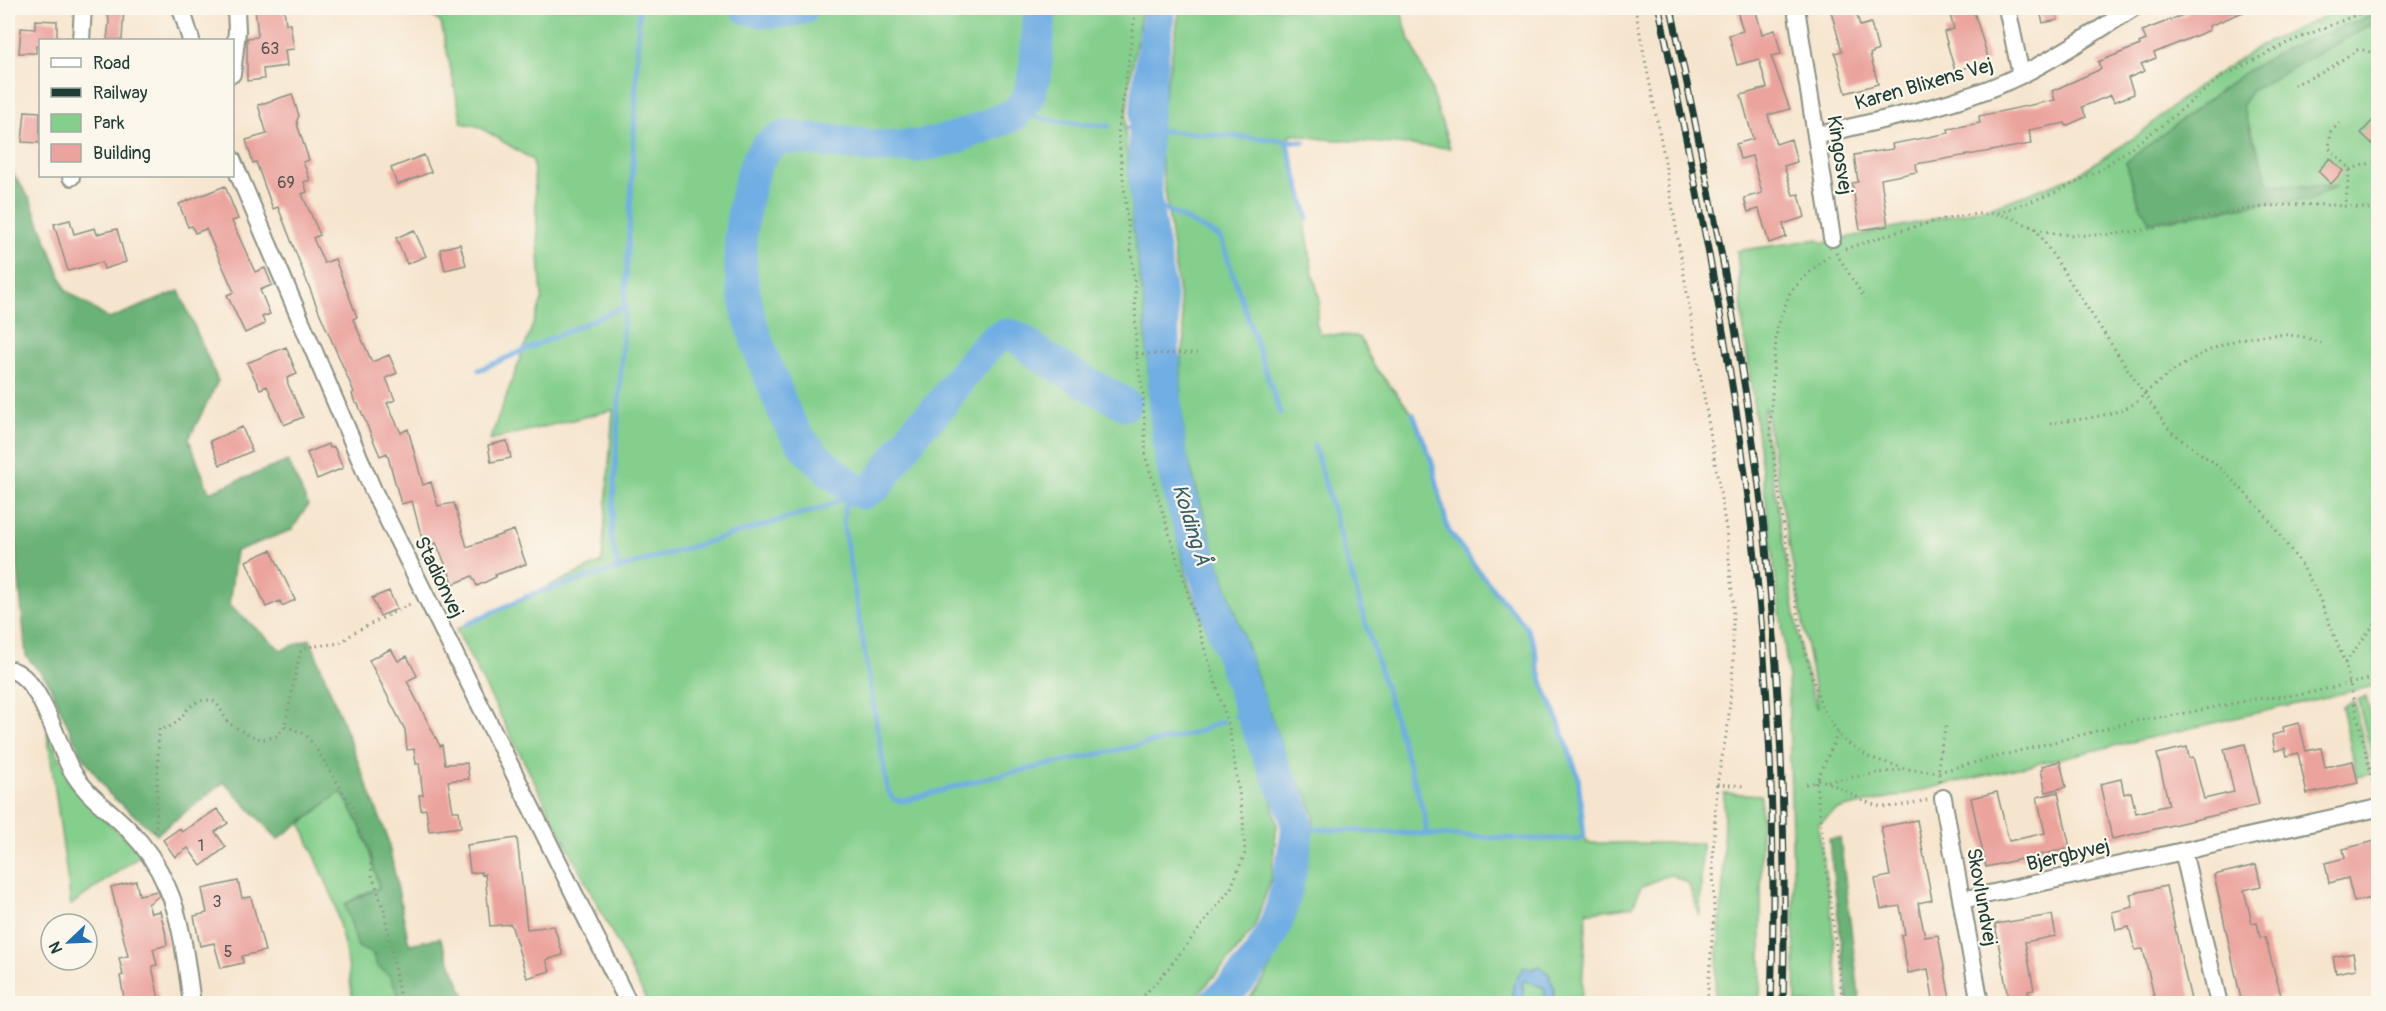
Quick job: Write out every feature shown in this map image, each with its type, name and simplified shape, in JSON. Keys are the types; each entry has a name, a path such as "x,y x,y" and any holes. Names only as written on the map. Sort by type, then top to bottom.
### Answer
{"street":[{"path":"81,39 83,8"},
{"path":"181,8 191,39"},
{"name":"Kingosvej","path":"1797,8 1833,245"},
{"path":"2007,8 2021,75"},
{"name":"Karen Blixens Vej","path":"1816,136 1966,97 2021,75 2067,51 2133,8"},
{"path":"234,71 236,9"},
{"name":"Stadionvej","path":"234,164 373,490 629,1004"},
{"path":"8,669 25,679 37,694 71,770 89,795 128,828 145,846 168,888 180,931 192,1004"},
{"name":"Skovlundvej","path":"1943,798 1980,1004"},
{"name":"Bjergbyvej","path":"1962,900 2378,808"},
{"path":"2183,851 2218,1004"}],"path":[{"path":"1136,8 1118,133 1135,287 1137,354 1143,393 1146,458 1229,727 1243,818 1245,853 1232,888 1167,970 1136,1004"},
{"path":"1635,8 1668,179 1726,529 1733,602 1733,666 1728,725 1717,784 1713,855 1714,914 1707,1004"},
{"path":"2373,8 2287,43 2220,78 2165,123 2100,170 2057,192 1996,214 1967,216 1833,245 1790,292 1777,328 1770,431 1792,582 1806,656 1822,708 1842,739 1869,757 1906,769 1938,772 2134,720 2176,715 2255,699 2304,694 2379,677"},
{"path":"2294,86 2323,72 2357,50 2366,50 2379,55"},
{"path":"2340,123 2331,131 2329,148 2350,169"},
{"path":"2350,169 2379,161"},
{"path":"2346,205 2350,169"},
{"path":"1996,214 2019,219 2034,228 2094,235 2140,230 2272,206 2346,205 2379,210"},
{"path":"2034,228 2170,431 2222,469 2264,512 2303,567 2319,597 2345,663 2378,808"},
{"path":"1833,245 1865,299"},
{"path":"2050,423 2123,411 2140,400 2144,394 2184,363 2222,344 2260,335 2305,337 2321,343"},
{"path":"1137,354 1197,353"},
{"path":"145,846 156,828 159,729 170,729 178,723 189,706 213,700 228,722 245,732 264,739 277,736 285,726 300,652 307,647 340,643 355,632 425,596"},
{"path":"2345,663 2379,619"},
{"path":"1938,772 1947,722"},
{"path":"285,726 305,734 352,806 369,852 372,875 384,910 401,1004"},
{"path":"1838,733 1817,781 1844,1004"},
{"path":"1806,784 1906,769"},
{"path":"1824,781 1876,806 1894,806 1943,798"},
{"path":"1717,784 1746,786"}],"green space":[{"path":"420,8 1142,8 1125,129 1133,230 1144,304 1151,416 1158,461 1189,585 1231,691 1242,728 1271,798 1277,825 1271,879 1254,928 1230,959 1186,1004 648,1003 456,629 602,562 613,410 490,440 542,300 533,160 478,126 462,123 441,23"},
{"path":"1180,8 1400,8 1408,35 1429,83 1450,148 1324,139 1292,134 1286,140 1308,216 1308,220 1305,221 1313,274 1320,300 1316,323 1320,334 1360,338 1374,366 1413,414 1432,462 1449,530 1485,579 1526,627 1535,646 1537,665 1544,690 1555,712 1578,776 1584,836 1588,843 1702,843 1700,916 1688,883 1670,874 1641,887 1633,906 1591,912 1587,910 1581,1003 1553,1003 1554,987 1550,975 1537,968 1524,967 1514,999 1524,1000 1522,982 1526,980 1545,988 1547,1003 1245,1003 1265,978 1295,918 1312,838 1314,817 1308,797 1291,769 1266,703 1214,549 1186,453 1181,404 1181,358 1185,339 1160,152 1161,114"},
{"path":"2344,8 2378,8 2378,685 1836,810 1818,825 1831,913 1840,1003 1796,1003 1788,673 1743,323 1737,251 1818,239 1822,243 1995,206 2075,176 2137,136 2191,91 2261,45","holes":["1765,407 1818,709 1802,658 1763,417"]},
{"path":"2378,13 2378,31 2370,25 2251,91 2242,105 2269,184 2335,187 2308,201 2263,203 2150,223 2139,203 2126,162 2245,72 2285,49"},
{"path":"8,166 30,199 66,290 109,319 179,291 218,381 189,439 209,492 288,461 308,505 292,530 236,551 229,605 281,650 310,639 387,836 409,944 440,938 468,1003 403,1003 390,976 377,966 373,954 358,947 345,904 379,888 365,838 341,792 278,839 224,782 157,834 110,795 80,752 47,680 26,656 15,538 8,517"},
{"path":"2366,696 2378,743 2378,783 2358,700"},
{"path":"2354,701 2371,774 2357,777 2342,706"},
{"path":"47,731 79,792 98,814 142,854 71,905"},
{"path":"341,791 365,838 379,888 345,904 373,954 377,966 390,976 403,1003 353,1003 348,964 334,900 301,824"},
{"path":"1724,793 1761,795 1759,1003 1714,1003 1723,886"},
{"path":"1840,838 1860,1003 1848,1003 1829,839"}],"water":[{"path":"1539,966 1550,975 1554,987 1553,1003 1547,1003 1544,988 1526,980 1522,982 1524,1000 1512,997 1517,977 1524,967 1533,969"}],"building":[{"path":"107,8 124,8 122,39 107,39 109,21"},
{"path":"284,8 286,24 290,24 294,49 285,50 287,66 263,69 264,79 247,81 247,38 258,35 255,9"},
{"path":"1736,8 1755,8 1762,34 1775,30 1781,54 1771,56 1790,109 1768,115 1776,144 1791,139 1797,162 1784,166 1793,195 1799,194 1805,217 1783,224 1786,237 1769,243 1759,209 1748,212 1744,198 1762,193 1752,156 1740,159 1736,144 1753,139 1741,95 1767,88 1759,59 1737,65 1729,35 1743,31"},
{"path":"1830,8 1855,8 1860,26 1871,23 1878,50 1870,54 1878,84 1846,93 1835,53 1842,51"},
{"path":"1948,8 1973,8 1989,61 1955,71 1944,32 1954,29"},
{"path":"2039,8 2055,8 2058,20 2043,23"},
{"path":"2186,8 2253,8 2209,26 2210,30 2154,53 2156,58 2141,64 2145,71 2128,78 2134,94 2114,102 2111,95 2082,107 2086,117 2066,126 2065,123 2029,130 2031,144 1916,164 1917,172 1881,179 1888,226 1860,230 1852,183 1858,182 1854,155 1893,149 1892,144 1949,133 1948,129 1980,123 1979,116 2055,100 2052,91 2101,69 2098,62 2140,45 2139,43 2146,40 2142,31 2188,13"},
{"path":"35,20 57,21 57,39 39,39 36,53 19,53 21,28 35,29"},
{"path":"292,94 299,116 298,127 309,160 303,162 310,180 304,182 307,192 302,194 320,235 313,238 324,263 335,259 357,317 353,319 372,362 389,355 397,373 386,378 395,400 387,403 401,433 408,429 423,485 431,482 438,506 454,503 467,547 514,530 526,564 495,575 496,577 477,586 472,576 454,584 436,543 424,546 412,501 401,504 387,453 380,456 358,404 355,403 352,394 354,392 317,307 278,207 273,209 256,162 253,163 246,140 267,134 258,105"},
{"path":"25,111 39,112 39,143 22,142"},
{"path":"2379,114 2379,150 2361,133"},
{"path":"424,155 431,172 397,185 391,168"},
{"path":"2330,158 2343,171 2331,184 2318,171"},
{"path":"225,186 238,219 232,221 255,272 265,268 272,285 260,290 270,314 262,317 265,324 245,333 227,295 234,292 206,229 195,233 192,226 188,227 179,204"},
{"path":"70,220 74,234 95,228 97,234 117,229 126,262 104,269 102,262 68,271 54,224"},
{"path":"414,230 426,256 407,264 396,238"},
{"path":"460,244 466,265 445,270 440,249"},
{"path":"286,347 297,374 287,378 288,384 303,417 284,425 267,386 260,389 247,363"},
{"path":"242,427 252,451 220,465 210,441"},
{"path":"507,441 511,458 491,462 488,445"},
{"path":"328,444 330,448 334,447 343,468 317,479 307,453"},
{"path":"271,550 295,600 282,606 280,601 266,607 246,561"},
{"path":"389,591 397,609 380,616 372,598"},
{"path":"391,649 398,661 407,656 417,676 407,681 440,746 442,745 445,764 467,763 469,779 448,781 453,811 459,811 461,827 429,831 426,809 421,810 419,795 423,795 419,763 416,764 414,749 407,750 405,730 369,660"},
{"path":"2299,723 2306,751 2321,748 2325,767 2353,761 2358,783 2307,794 2298,753 2287,756 2285,748 2275,751 2272,735 2284,732 2283,727"},
{"path":"2245,744 2259,805 2112,839 2100,784 2121,779 2124,794 2131,792 2136,813 2169,805 2157,754 2187,747 2189,758 2193,757 2204,799 2234,792 2224,749"},
{"path":"2060,761 2066,787 2046,792 2042,766"},
{"path":"1997,792 2009,841 2045,833 2037,797 2058,792 2070,848 1986,867 1971,798"},
{"path":"217,809 228,823 215,832 226,847 201,866 188,848 175,857 163,840 180,828 182,832"},
{"path":"1917,820 1932,900 1918,903 1925,937 1938,935 1951,1004 1934,1004 1928,969 1908,973 1901,935 1905,934 1900,906 1881,909 1875,879 1890,876 1881,827"},
{"path":"517,838 527,929 554,926 563,955 546,960 550,971 527,978 511,924 490,926 485,874 470,873 467,845"},
{"path":"2379,840 2379,896 2354,902 2348,878 2329,883 2325,863 2345,858 2343,849"},
{"path":"2256,865 2261,886 2244,890 2252,923 2257,922 2260,938 2265,937 2281,995 2269,998 2270,1004 2242,1004 2214,875"},
{"path":"136,881 139,895 157,891 159,896 148,904 151,913 160,911 167,945 153,949 157,965 152,966 160,1004 125,1004 119,958 128,956 111,887"},
{"path":"238,881 242,898 251,897 265,951 242,956 243,963 221,968 214,943 200,946 194,916 207,913 202,889"},
{"path":"2166,886 2192,1004 2156,1004 2143,949 2135,950 2129,927 2116,930 2112,912 2133,907 2130,894"},
{"path":"2052,915 2056,936 2025,942 2034,990 2028,991 2030,1004 2009,1004 1995,924"},
{"path":"2353,953 2356,969 2336,973 2333,957"}],"waterway":[{"path":"619,570 611,540 633,161 639,8"},
{"path":"747,8 774,12 802,8"},
{"path":"1040,8 1035,74 1028,99 1014,115 955,138 919,146 883,147 785,137 770,145 759,157 748,190 743,216 740,242 743,290 755,337 789,422 813,454 830,470 863,493 876,486 920,425 939,407 983,350 1000,337 1010,335 1017,338 1056,365 1125,404"},
{"name":"Kolding Å","path":"1160,8 1149,82 1145,131 1145,181 1162,315 1166,410 1173,467 1222,626 1272,764 1286,792 1297,829 1282,908 1267,943 1245,974 1214,1004"},
{"path":"1018,111 1051,120 1109,126"},
{"path":"1128,128 1304,142"},
{"path":"1286,140 1308,218"},
{"path":"1146,204 1161,207 1219,237 1280,413"},
{"path":"479,370 625,306"},
{"path":"1297,828 1522,839 1576,839 1584,836 1578,776 1545,690 1537,665 1535,646 1526,627 1485,579 1448,530 1432,462 1413,414"},
{"path":"1314,445 1425,816 1426,833"},
{"path":"467,624 533,594 825,507 857,491"},
{"path":"862,492 845,505 843,522 886,781 889,793 895,800 904,801 983,779 1192,734 1223,721"},
{"path":"1236,716 1252,710"}],"railway":[{"path":"1659,8 1693,171 1733,389 1758,583 1771,793 1773,864 1771,1004"},
{"path":"1671,8 1735,326 1763,519 1774,640 1781,761 1784,883 1783,1004"}]}
